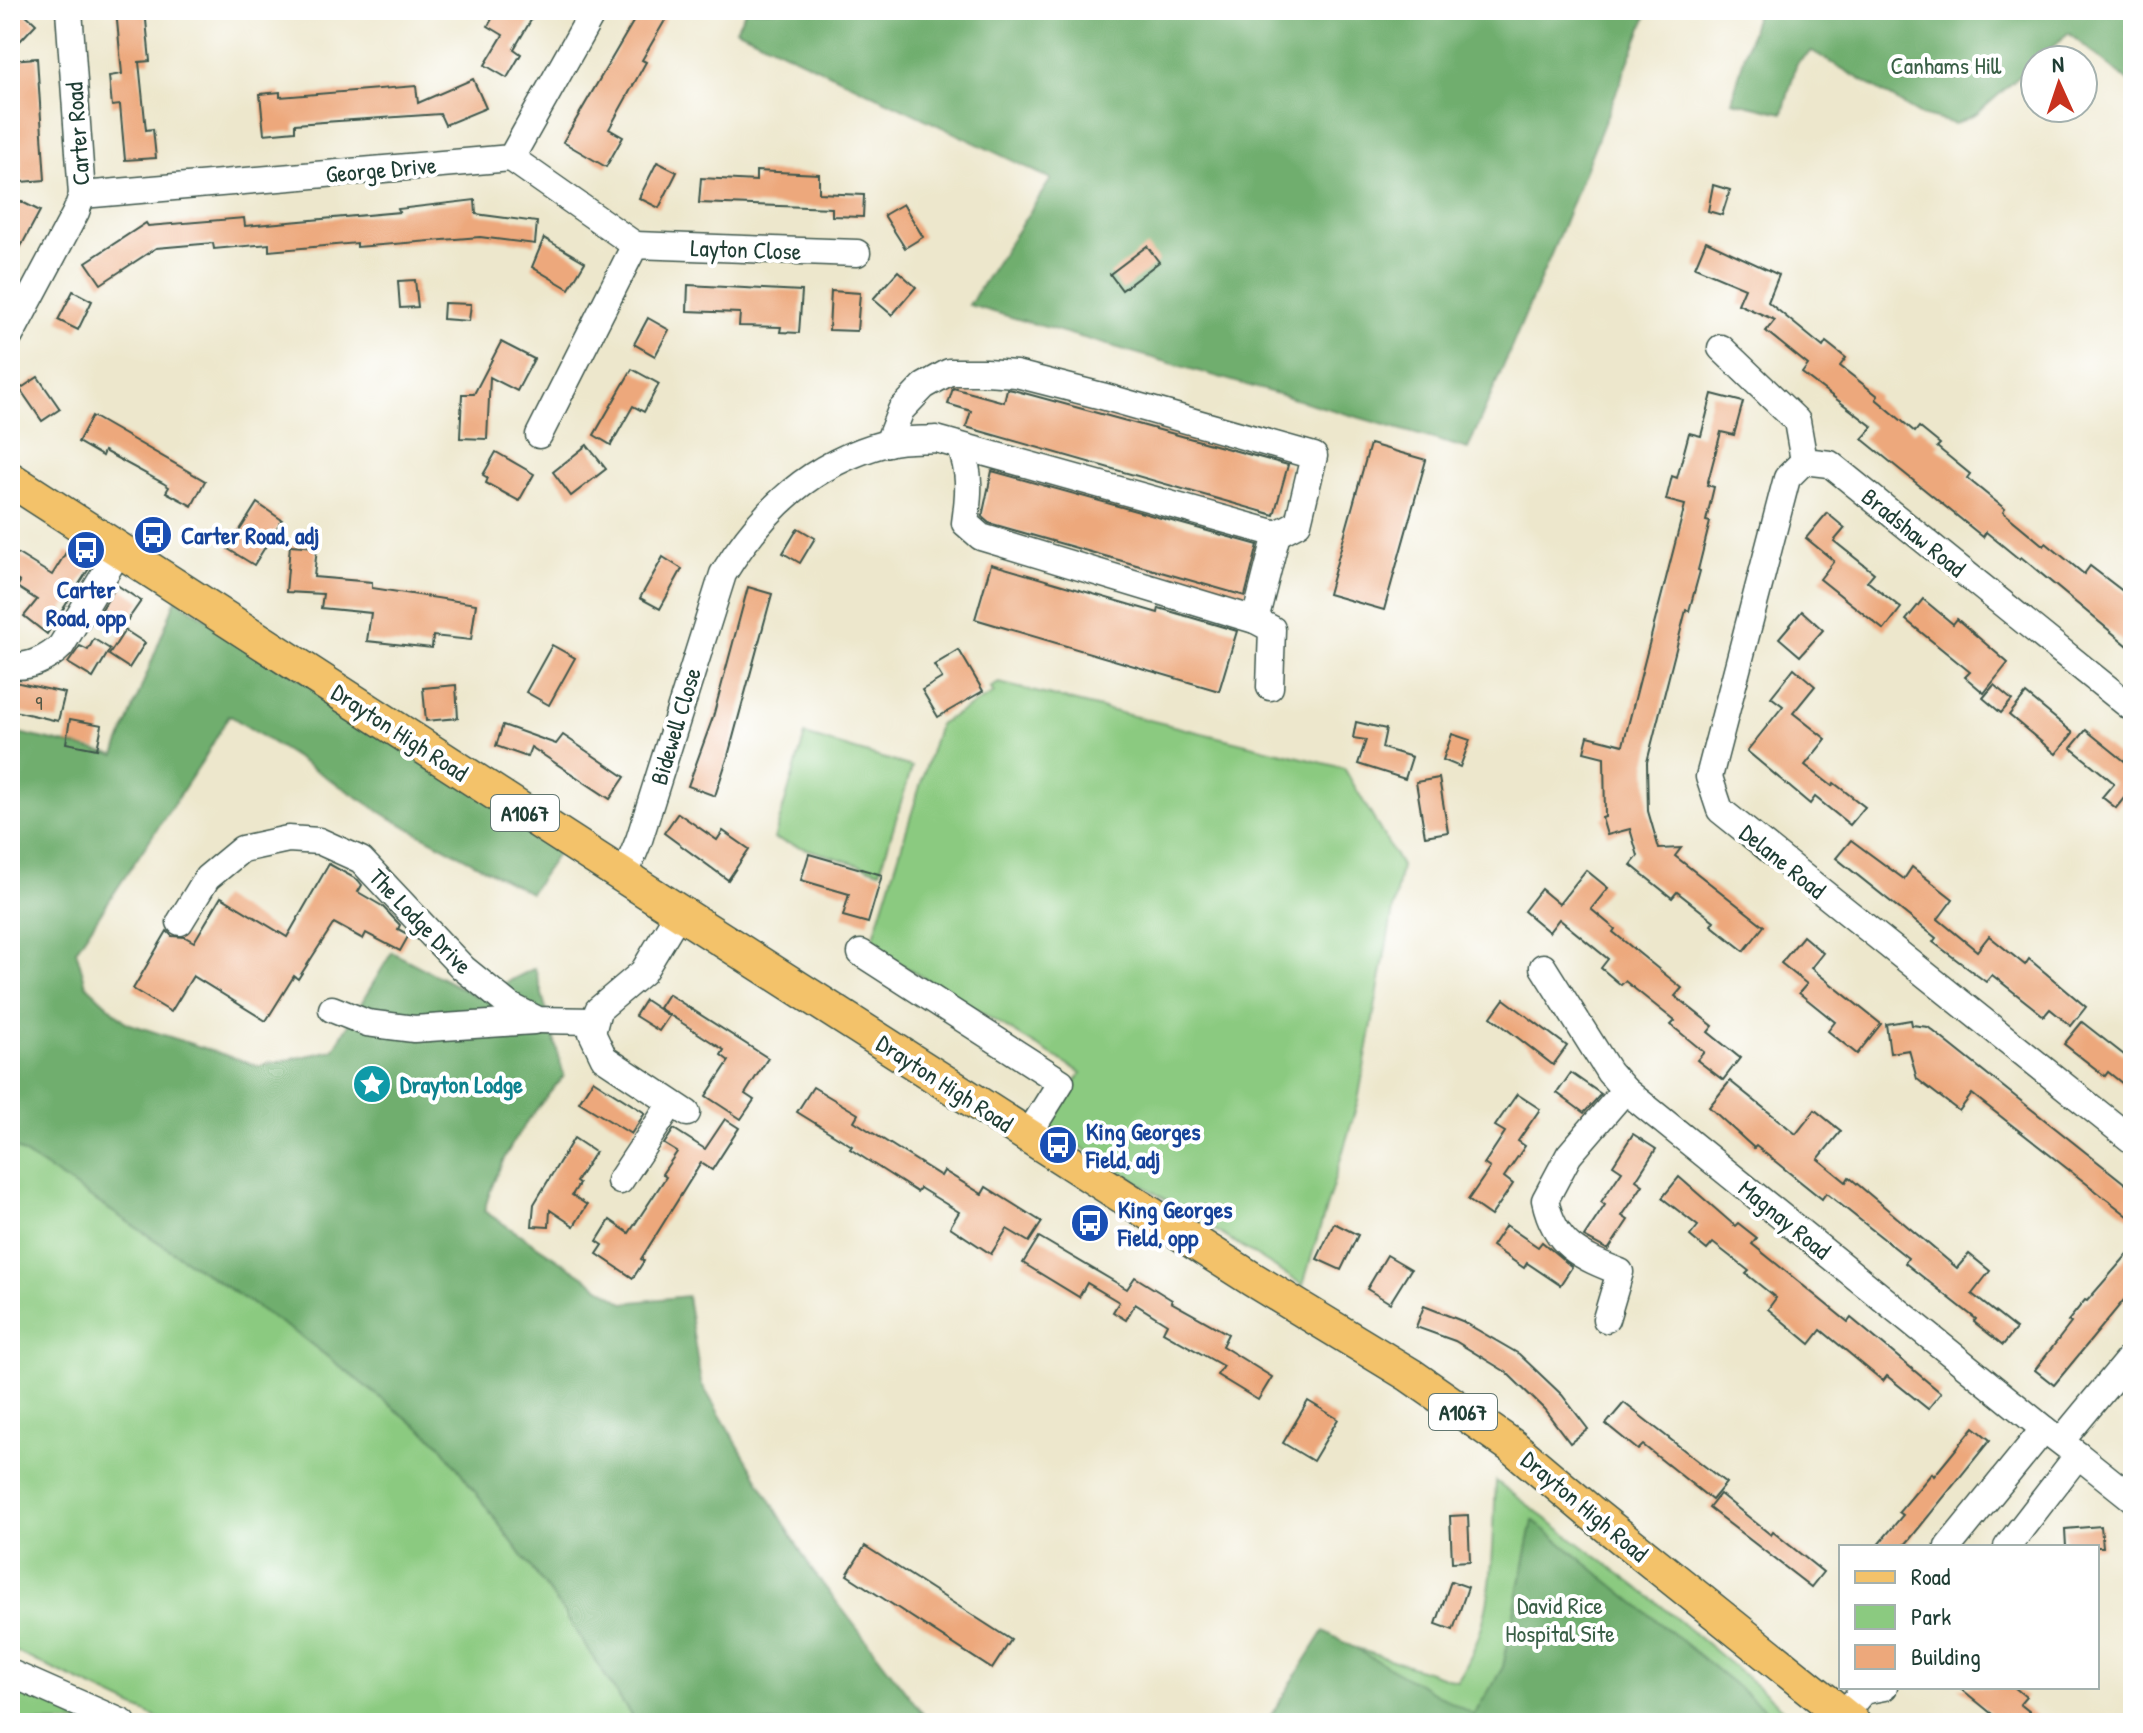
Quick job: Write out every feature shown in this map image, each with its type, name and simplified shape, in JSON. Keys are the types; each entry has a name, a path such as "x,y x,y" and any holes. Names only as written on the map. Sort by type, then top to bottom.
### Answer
{"main road":[{"name":"Drayton High Road","path":"10,479 1252,1279 1410,1375 1512,1446 1589,1511 1839,1685"}],"street":[{"name":"Carter Road","path":"10,336 82,195 69,10"},
{"path":"539,435 635,245 511,158 594,10"},
{"name":"George Drive","path":"82,195 511,158"},
{"name":"Layton Close","path":"635,245 857,253"},
{"path":"1721,348 1797,421 1804,461"},
{"path":"888,443 901,410 924,386 949,372 1016,374 1314,456 1298,523 1277,534 1255,620"},
{"name":"Bidewell Close","path":"624,877 639,840 723,574 747,535 782,497 833,463 888,443 936,439 1277,534"},
{"path":"960,446 970,485 965,523 981,537 1255,620 1272,629 1270,687"},
{"name":"Bradshaw Road","path":"1804,461 1830,464 2133,709"},
{"name":"Delane Road","path":"1804,461 1787,478 1709,777 1720,810 2133,1141"},
{"path":"10,665 40,661 61,646 120,549"},
{"name":"The Lodge Drive","path":"180,922 207,878 242,849 288,839 319,841 361,860 463,968 510,1006 538,1020 594,1021"},
{"path":"620,1181 672,1113 604,1058 592,1033 594,1021 598,1010 609,999 643,972 679,912"},
{"path":"861,953 1061,1082 1028,1135"},
{"name":"Magnay Road","path":"1556,974 1609,1072 1625,1090 2133,1499"},
{"path":"332,1009 367,1023 414,1029 538,1020"},
{"path":"1606,1319 1620,1272 1570,1248 1558,1235 1541,1189 1625,1090"},
{"path":"1950,1545 2061,1442 2133,1354"},
{"path":"2008,1545 2061,1442"},
{"path":"10,1673 123,1723"}],"green space":[{"path":"746,10 1649,10 1555,245 1468,449 969,305 1051,179 736,29"},
{"name":"Canhams Hill","path":"1757,10 2133,10 2133,85 2099,58 2099,44 2082,44 2068,33 2056,44 2019,44 2019,77 1977,114 1955,124 1921,115 1812,51 1797,62 1783,113 1732,101"},
{"path":"176,599 562,847 530,893 390,818 229,715 205,757 76,950 86,985 127,1023 259,1066 333,1050 392,952 478,997 535,968 564,1076 506,1154 484,1211 624,1303 687,1296 701,1383 812,1570 930,1723 636,1723 561,1608 439,1443 302,1337 10,1144 10,731 115,755"},
{"path":"999,683 1344,768 1401,866 1358,1101 1303,1285 1049,1127 1081,1073 871,946 939,724 994,693 990,688"},
{"path":"805,735 912,767 880,871 774,839"},
{"path":"10,1144 302,1337 439,1443 561,1608 636,1723 168,1723 10,1649"},
{"name":"David Rice Hospital Site","path":"1496,1481 1653,1599 1801,1723 1309,1723 1330,1640 1457,1681 1470,1658 1486,1610"},
{"name":"David Rice Hospital Site","path":"1533,1520 1782,1723 1266,1723 1324,1631 1474,1715 1503,1667"},
{"path":"10,1683 98,1723 10,1723"}],"building":[{"path":"10,10 21,10 36,24 19,42 10,34"},
{"path":"116,10 145,10 150,61 139,62 146,130 153,129 156,158 125,160 120,105 112,106 109,76 122,74"},
{"path":"497,10 537,10 514,49 521,54 507,78 485,65 503,35 488,26"},
{"path":"640,10 671,10 642,60 646,62 609,129 623,137 606,167 563,142"},
{"path":"37,58 45,180 22,182 19,135 13,135 10,60"},
{"path":"473,79 486,108 445,125 440,114 295,124 295,131 264,134 260,94 280,92 280,97 416,86 418,103"},
{"path":"657,162 677,172 659,208 639,198"},
{"path":"756,171 819,174 819,193 864,195 863,217 832,216 832,208 699,203 701,178 756,181"},
{"path":"1713,185 1730,190 1722,215 1708,211"},
{"path":"16,199 40,211 10,267 10,210"},
{"path":"475,200 476,214 537,222 535,244 480,237 269,251 269,244 214,249 213,243 156,248 101,284 86,262 146,223 148,226 244,218 245,226 399,212 398,209"},
{"path":"903,204 923,237 905,248 884,215"},
{"path":"544,238 585,262 569,289 532,267"},
{"path":"1706,241 1779,275 1768,302 1823,347 1826,342 1846,358 1840,366 1878,396 1876,399 1915,432 1919,427 1940,444 1937,447 1970,474 1967,478 2044,546 2046,543 2084,574 2090,566 2133,599 2133,650 2021,557 2019,559 1986,532 1983,537 1862,439 1873,427 1802,373 1808,365 1766,331 1775,320 1738,304 1745,288 1695,267"},
{"path":"1147,246 1159,262 1122,290 1110,274"},
{"path":"898,271 916,287 892,315 873,299"},
{"path":"415,280 418,307 400,308 398,281"},
{"path":"688,285 802,291 799,333 780,332 781,327 739,326 740,313 687,311"},
{"path":"73,291 92,301 78,330 58,320"},
{"path":"831,291 860,293 857,331 829,330"},
{"path":"444,303 471,304 469,321 443,319"},
{"path":"648,318 669,330 655,356 634,344"},
{"path":"501,342 534,359 517,391 490,377 487,439 460,438 462,394 474,394"},
{"path":"632,369 659,384 644,412 633,406 611,445 594,435"},
{"path":"38,377 60,409 42,421 20,389"},
{"path":"953,388 1004,402 1007,389 1013,390 1288,465 1274,515 966,427 971,411 948,404"},
{"path":"1712,394 1743,402 1734,435 1721,432 1707,485 1714,487 1700,571 1689,611 1686,610 1647,762 1648,811 1659,849 1681,848 1675,856 1764,926 1744,951 1711,925 1714,921 1677,892 1672,898 1631,865 1638,856 1630,829 1607,835 1602,818 1605,817 1604,757 1584,752 1588,736 1623,745 1685,505 1666,500 1672,476 1677,478 1689,433 1701,436"},
{"path":"92,416 205,481 192,506 166,492 169,487 163,483 104,451 102,456 78,442"},
{"path":"1370,444 1426,460 1384,610 1328,594"},
{"path":"587,445 606,469 571,496 553,472"},
{"path":"496,452 534,474 519,501 486,483 488,478 483,475"},
{"path":"992,471 1258,545 1245,596 989,523 982,517"},
{"path":"257,503 282,520 254,565 228,549"},
{"path":"1827,513 1845,528 1834,541 1874,573 1867,581 1901,608 1884,630 1820,579 1834,561 1806,538"},
{"path":"798,528 815,538 800,563 783,553"},
{"path":"290,545 317,547 314,577 372,582 372,588 476,604 471,640 433,636 432,648 367,641 371,613 321,608 323,594 286,592"},
{"path":"10,549 52,575 67,551 90,567 47,634 24,616 37,600 17,587 20,582 10,576"},
{"path":"663,557 682,569 660,609 640,598"},
{"path":"991,564 1158,613 1159,608 1237,631 1219,691 975,619"},
{"path":"117,585 141,601 125,624 102,609"},
{"path":"748,587 772,594 715,796 688,786 713,717"},
{"path":"1923,599 1953,624 1957,619 2008,663 1984,693 1965,677 1970,672 1906,620"},
{"path":"1802,611 1823,630 1800,656 1779,638"},
{"path":"125,630 145,643 129,668 109,655"},
{"path":"94,639 110,649 93,678 68,663 80,646 88,650"},
{"path":"552,645 575,658 549,705 526,692"},
{"path":"959,650 983,691 938,717 922,690 942,678 934,665"},
{"path":"1794,668 1815,686 1793,713 1826,739 1805,765 1865,807 1850,825 1815,797 1810,804 1747,751 1783,706 1771,697"},
{"path":"10,681 65,693 58,721 10,710"},
{"path":"456,685 458,718 426,721 423,688"},
{"path":"1994,685 2012,700 2001,713 1983,698"},
{"path":"2026,694 2073,733 2056,754 2009,715"},
{"path":"70,719 102,725 97,749 66,743"},
{"path":"1356,722 1386,729 1382,748 1412,757 1405,779 1358,764 1366,740 1353,738"},
{"path":"503,725 556,744 563,735 625,777 610,799 531,747 527,757 496,746"},
{"path":"2086,730 2133,768 2133,787 2116,808 2102,797 2114,783 2071,748"},
{"path":"1452,734 1470,740 1460,767 1443,760"},
{"path":"1439,778 1448,832 1425,836 1416,782"},
{"path":"678,813 717,840 723,831 749,849 728,880 664,833"},
{"path":"1851,840 1904,879 1912,867 1953,899 1938,919 1977,951 1989,936 2025,965 2029,959 2086,1007 2071,1026 2050,1009 2044,1016 1992,975 1986,982 1933,942 1936,938 1836,858"},
{"path":"809,854 882,875 868,923 843,916 849,894 801,880"},
{"path":"329,864 358,880 362,885 358,892 382,906 400,925 398,929 409,935 400,951 366,933 363,939 334,923 298,979 294,976 266,1021 193,976 171,1012 133,989 167,931 172,936 185,937 194,942 221,897 287,937"},
{"path":"1586,870 1608,888 1591,909 1615,929 1613,932 1682,988 1675,996 1713,1026 1708,1032 1740,1058 1723,1080 1697,1060 1704,1052 1671,1025 1675,1021 1625,981 1621,985 1601,968 1608,959 1559,919 1549,932 1524,911 1541,889 1559,904"},
{"path":"1803,936 1823,953 1811,968 1881,1024 1857,1054 1828,1031 1835,1022 1799,993 1807,984 1781,963"},
{"path":"668,994 768,1058 745,1094 754,1100 741,1119 706,1096 729,1061 721,1055 724,1050 659,1008"},
{"path":"1504,999 1567,1046 1553,1065 1491,1017"},
{"path":"645,1000 669,1016 659,1031 635,1016"},
{"path":"1911,1020 1912,1025 1928,1027 2133,1190 2133,1220 1972,1094 1959,1111 1917,1079 1909,1050 1890,1053 1886,1024"},
{"path":"2082,1022 2133,1062 2133,1092 2108,1072 2105,1076 2064,1044"},
{"path":"1571,1073 1601,1094 1584,1113 1557,1093"},
{"path":"593,1080 645,1113 631,1134 579,1102"},
{"path":"1730,1081 1796,1134 1815,1110 1841,1131 1818,1159 1846,1182 1849,1177 1957,1268 1969,1254 1990,1271 1972,1294 2016,1329 2003,1345 1974,1322 1976,1319 1905,1263 1908,1258 1826,1193 1822,1199 1756,1146 1754,1148 1709,1107"},
{"path":"813,1087 858,1114 854,1121 941,1176 944,1171 982,1194 986,1187 1042,1222 1029,1242 1007,1229 991,1254 950,1227 959,1212 920,1188 917,1192 797,1112"},
{"path":"1517,1094 1540,1109 1518,1141 1525,1146 1504,1177 1513,1184 1491,1216 1468,1200 1490,1168 1484,1164 1505,1132 1495,1126"},
{"path":"725,1119 739,1128 712,1170 701,1163 641,1259 644,1261 633,1278 597,1254 603,1245 597,1241 610,1220 629,1233 666,1177 662,1174 677,1152 664,1144 674,1129 705,1149"},
{"path":"1633,1134 1656,1149 1636,1180 1643,1185 1622,1216 1628,1220 1608,1250 1584,1237 1605,1205 1601,1202 1622,1171 1613,1165"},
{"path":"574,1138 595,1152 576,1182 579,1184 572,1195 587,1205 574,1226 550,1210 549,1227 532,1226 534,1204"},
{"path":"1679,1177 1735,1226 1738,1223 1757,1238 1752,1244 1848,1322 1851,1318 1941,1393 1928,1409 1887,1376 1883,1381 1821,1330 1810,1344 1768,1309 1776,1298 1746,1274 1749,1271 1713,1243 1707,1250 1690,1236 1698,1226 1662,1198"},
{"path":"1334,1223 1358,1235 1341,1270 1317,1259"},
{"path":"1506,1225 1538,1247 1542,1242 1572,1267 1560,1285 1527,1263 1524,1268 1492,1246"},
{"path":"1039,1237 1127,1289 1135,1277 1171,1302 1228,1334 1222,1346 1272,1377 1258,1400 1217,1375 1223,1366 1163,1332 1167,1324 1135,1304 1126,1320 1113,1312 1119,1302 1087,1283 1079,1297 1023,1263"},
{"path":"2133,1248 2133,1289 2054,1385 2035,1370 2071,1323 2068,1321"},
{"path":"1387,1255 1411,1269 1390,1303 1367,1289"},
{"path":"1424,1306 1462,1321 1519,1354 1562,1395 1588,1429 1570,1443 1544,1409 1506,1372 1455,1341 1416,1327"},
{"path":"1308,1401 1338,1419 1313,1461 1283,1443"},
{"path":"1624,1403 1726,1483 1712,1500 1643,1445 1638,1450 1606,1424"},
{"path":"1974,1427 1990,1440 1905,1545 1878,1545 1903,1515 1899,1512 1932,1473 1934,1476"},
{"path":"1720,1494 1823,1572 1811,1587 1709,1508"},
{"path":"1468,1515 1470,1561 1452,1562 1450,1516"},
{"path":"2101,1526 2103,1547 2066,1545 2065,1529"},
{"path":"865,1546 1011,1640 992,1669 847,1575"},
{"path":"1451,1581 1468,1587 1453,1630 1436,1624"},
{"path":"1961,1689 2016,1689 2026,1697 2020,1704 2044,1723 2003,1723"}],"place":[{"name":"Carter Road, adj","path":"153,535"},
{"name":"Carter Road, opp","path":"86,550"},
{"name":"Drayton Lodge","path":"372,1084"},
{"name":"King Georges Field, adj","path":"1058,1145"},
{"name":"King Georges Field, opp","path":"1090,1223"}]}
